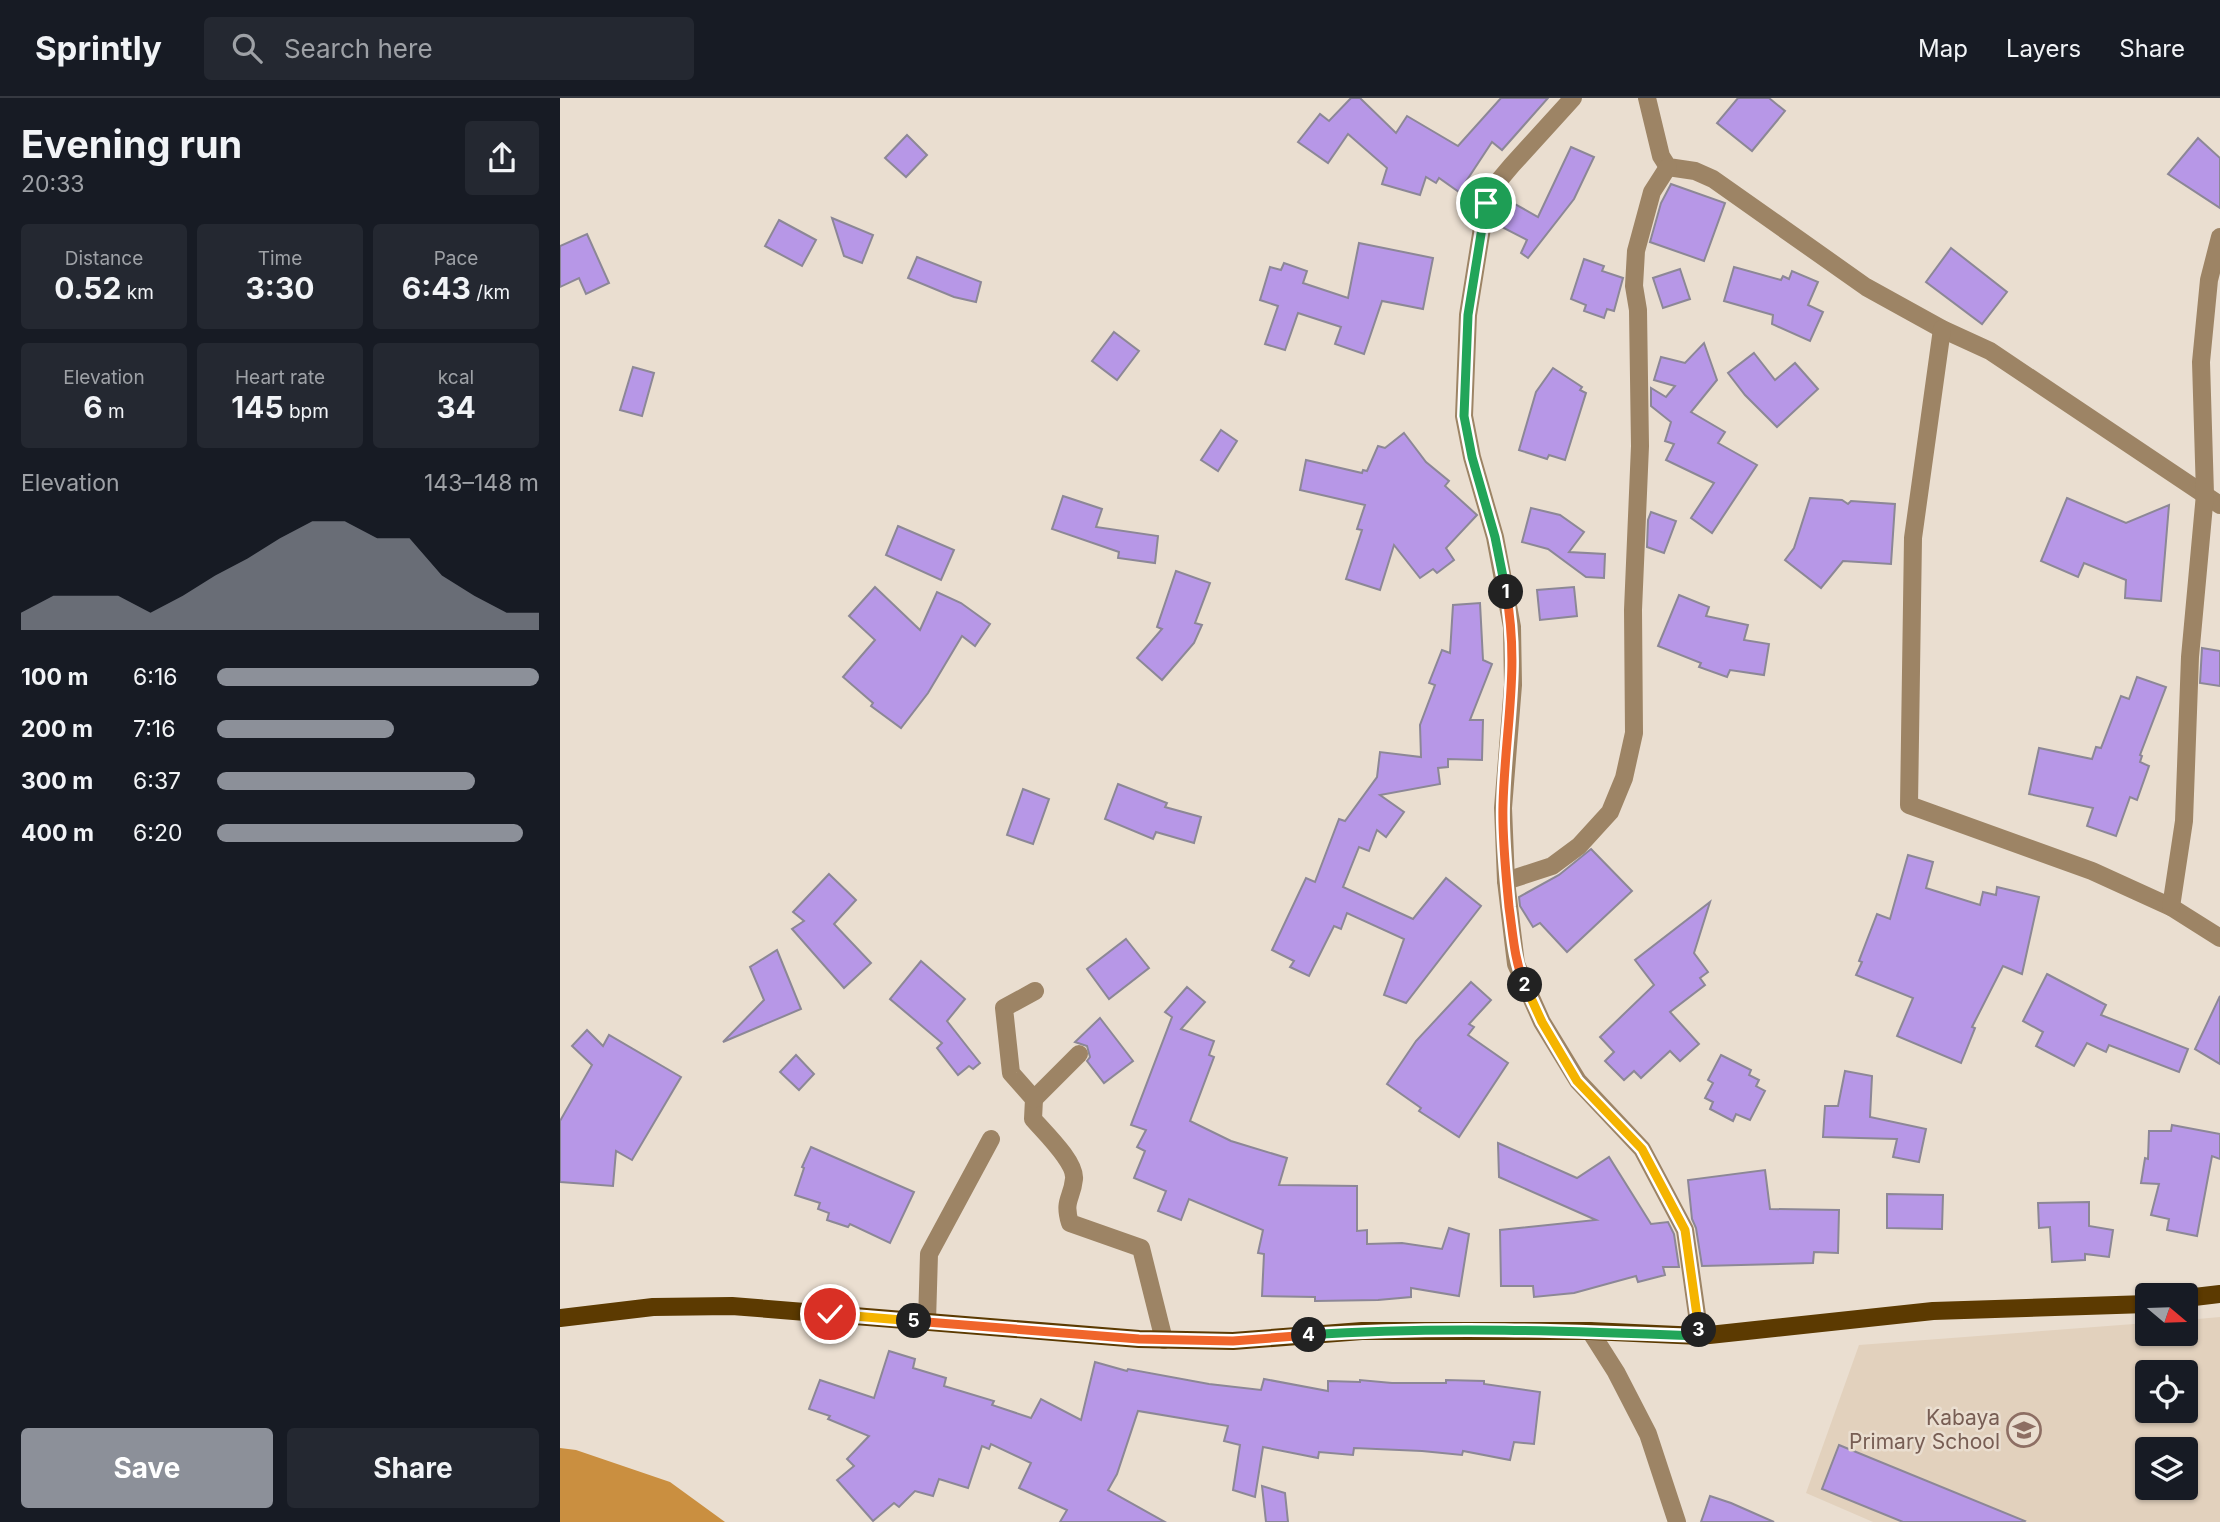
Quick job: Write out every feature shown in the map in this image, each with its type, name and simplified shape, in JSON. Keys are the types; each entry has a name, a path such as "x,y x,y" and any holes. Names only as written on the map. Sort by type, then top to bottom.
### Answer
{"main road":[{"path":"2198,1297 2220,1294"},
{"path":"560,1318 653,1307 732,1306 1164,1340 1233,1341 1362,1331 1590,1331 1700,1336 1933,1311 2135,1304"}],"street":[{"path":"1573,98 1496,184 1486,203 1468,315 1464,416 1472,457 1495,537 1512,627 1513,685 1503,808 1506,881 1516,964 1542,1022 1577,1081 1642,1149 1685,1230 1700,1336"},
{"path":"1647,98 1661,156 1668,167 1695,171 1713,179 1866,287 1942,329 1990,351 2213,500"},
{"path":"1506,881 1552,866 1579,846 1610,812 1624,778 1634,733 1633,633 1640,446 1638,310 1634,286 1636,251 1653,192 1668,167"},
{"path":"2171,908 2184,821 2190,657 2213,500 2201,362 2209,280 2220,237"},
{"path":"1942,329 1913,538 1909,805 2092,872 2171,908 2220,938"},
{"path":"1034,1099 1011,1073 1004,1007 1035,991"},
{"path":"1079,1054 1034,1099 1033,1119 1069,1161 1075,1176 1065,1208 1070,1223 1141,1248 1164,1340"},
{"path":"928,1322 929,1254 991,1139"},
{"path":"1590,1331 1616,1373 1647,1434 1676,1522"}],"shaded area":[{"name":"Kabaya Primary School","path":"2220,1317 2220,1522 1873,1522 1806,1493 1859,1345 2135,1324 2135,1346 2198,1346 2198,1319"},
{"path":"560,1448 576,1450 670,1482 725,1522 560,1522"}],"building":[{"path":"1351,98 1360,98 1396,133 1407,116 1458,146 1501,98 1548,98 1502,150 1492,142 1459,192 1439,178 1436,183 1426,177 1420,195 1382,184 1387,168 1348,134 1328,163 1298,142 1320,114 1329,121"},
{"path":"1738,98 1769,98 1785,111 1752,151 1717,123"},
{"path":"907,135 927,155 906,177 885,158"},
{"path":"2198,138 2220,158 2220,208 2168,174"},
{"path":"1571,147 1594,157 1574,199 1528,258 1521,253 1527,240 1494,223 1495,219 1506,199 1538,217"},
{"path":"1671,184 1725,203 1704,261 1650,242 1661,203"},
{"path":"832,218 873,235 862,263 844,256"},
{"path":"779,220 816,240 802,266 765,246"},
{"path":"587,234 609,283 586,294 579,278 560,287 560,246"},
{"path":"1359,243 1433,258 1423,309 1382,301 1364,354 1335,344 1341,327 1298,313 1285,350 1265,344 1278,306 1260,300 1270,267 1281,270 1284,263 1307,271 1303,283 1348,298"},
{"path":"1951,248 2007,292 1982,324 1926,282"},
{"path":"917,257 981,282 976,302 954,297 908,278"},
{"path":"1584,259 1604,266 1602,271 1623,278 1614,311 1607,309 1604,318 1584,311 1586,305 1571,299"},
{"path":"1734,267 1781,280 1783,276 1789,279 1792,271 1818,282 1808,305 1823,312 1810,341 1772,324 1773,315 1724,301"},
{"path":"1680,269 1690,299 1663,308 1653,278"},
{"path":"1114,332 1139,351 1117,380 1092,361"},
{"path":"1704,343 1717,380 1691,412 1725,432 1718,443 1757,465 1712,533 1691,518 1714,483 1666,460 1674,444 1665,441 1671,422 1651,406 1651,388 1666,397 1675,386 1654,380 1661,357 1685,363"},
{"path":"1754,353 1775,380 1795,363 1818,389 1777,427 1745,395 1728,373"},
{"path":"633,367 654,373 642,416 620,410"},
{"path":"1553,368 1582,387 1580,390 1586,393 1565,460 1549,455 1547,459 1519,450 1536,392"},
{"path":"1221,430 1237,441 1218,471 1201,460"},
{"path":"1404,433 1426,462 1449,481 1445,486 1477,515 1446,548 1454,560 1437,573 1433,569 1420,578 1394,545 1380,590 1346,579 1362,530 1357,529 1365,505 1300,490 1306,460 1362,473 1363,470 1367,471 1378,446 1385,448"},
{"path":"1063,496 1102,509 1096,527 1158,536 1155,563 1118,558 1119,552 1052,529"},
{"path":"1810,498 1842,500 1848,504 1851,501 1895,504 1891,564 1843,561 1821,588 1785,560 1794,548"},
{"path":"2067,498 2126,523 2169,505 2161,601 2125,598 2126,580 2084,563 2078,577 2041,561"},
{"path":"1531,508 1560,515 1584,532 1569,552 1605,554 1604,578 1586,577 1548,549 1522,542"},
{"path":"1651,512 1676,521 1664,553 1647,547"},
{"path":"898,526 954,550 941,580 886,555"},
{"path":"1176,571 1210,583 1195,623 1202,625 1194,643 1162,680 1137,658 1162,629 1157,627"},
{"path":"875,587 920,630 937,592 961,603 990,624 975,646 962,636 928,693 901,728 871,706 873,703 843,677 875,640 849,616"},
{"path":"1574,587 1577,616 1540,620 1537,590"},
{"path":"1679,595 1709,607 1706,616 1748,625 1744,640 1769,644 1764,675 1730,670 1727,677 1699,667 1701,663 1658,646"},
{"path":"1480,603 1483,660 1492,664 1470,720 1483,720 1482,760 1448,759 1448,767 1438,768 1440,784 1380,795 1404,812 1386,837 1377,830 1369,851 1359,847 1343,887 1413,919 1446,878 1481,906 1406,1003 1384,995 1404,939 1347,913 1341,929 1334,926 1309,976 1290,967 1294,961 1272,950 1306,878 1315,882 1339,819 1345,821 1377,777 1380,752 1421,757 1420,725 1435,685 1429,683 1442,650 1450,653 1453,605"},
{"path":"2202,648 2220,651 2220,686 2200,683"},
{"path":"2137,677 2166,687 2140,755 2140,762 2149,766 2137,800 2130,797 2116,836 2087,826 2093,808 2029,794 2039,748 2092,759 2096,747 2101,748 2121,696 2129,699"},
{"path":"1118,784 1167,803 1165,807 1201,817 1194,843 1156,832 1153,839 1105,819"},
{"path":"1023,789 1049,799 1033,844 1007,835"},
{"path":"1591,849 1632,891 1567,952 1540,923 1533,927 1520,906 1519,897 1559,875"},
{"path":"1908,855 1933,862 1926,888 1980,905 1983,892 1996,895 1997,887 2039,897 2022,974 2003,966 1972,1027 1975,1028 1961,1063 1897,1036 1913,998 1856,975 1877,914 1890,919"},
{"path":"829,874 856,900 834,924 871,963 844,988 792,929 804,921 793,912"},
{"path":"1710,902 1694,953 1708,972 1700,978 1705,985 1670,1012 1699,1044 1680,1061 1670,1051 1641,1078 1634,1071 1624,1080 1605,1061 1614,1052 1600,1037 1654,985 1635,960"},
{"path":"1126,939 1149,968 1109,999 1087,969"},
{"path":"777,950 801,1009 723,1042 764,1000 750,967"},
{"path":"921,961 965,999 947,1021 980,1063 973,1069 969,1066 958,1075 937,1048 942,1043 890,999"},
{"path":"2047,974 2106,1005 2101,1015 2188,1049 2179,1072 2109,1045 2106,1052 2087,1043 2074,1066 2036,1046 2043,1032 2023,1021"},
{"path":"1471,982 1491,1000 1469,1024 1474,1027 1468,1035 1508,1063 1459,1137 1419,1111 1421,1108 1387,1084 1416,1041"},
{"path":"1187,987 1205,1002 1181,1029 1214,1041 1209,1055 1214,1057 1190,1121 1231,1141 1287,1158 1279,1185 1357,1186 1357,1231 1367,1230 1367,1244 1402,1243 1442,1249 1449,1228 1469,1234 1459,1296 1411,1288 1411,1297 1378,1300 1315,1301 1315,1297 1262,1296 1264,1254 1258,1253 1263,1230 1189,1199 1181,1220 1158,1211 1166,1191 1134,1178 1145,1151 1137,1147 1146,1130 1131,1125 1172,1017 1165,1012"},
{"path":"2220,996 2220,1064 2195,1049"},
{"path":"1100,1018 1133,1061 1104,1083 1087,1061 1090,1057 1087,1046 1075,1042"},
{"path":"587,1030 603,1046 609,1035 681,1077 632,1160 616,1151 613,1186 560,1182 560,1121 592,1065 572,1046"},
{"path":"796,1055 814,1074 799,1090 780,1072"},
{"path":"1721,1055 1751,1070 1749,1075 1759,1080 1756,1086 1765,1091 1750,1120 1736,1114 1733,1121 1710,1109 1713,1102 1705,1098 1713,1083 1708,1080"},
{"path":"1845,1071 1872,1076 1870,1117 1926,1129 1919,1162 1893,1157 1897,1139 1823,1137 1825,1106 1838,1106"},
{"path":"2172,1125 2220,1134 2220,1159 2212,1156 2197,1236 2167,1230 2169,1219 2151,1215 2159,1184 2141,1183 2145,1158 2148,1159 2149,1131 2171,1131"},
{"path":"1498,1143 1577,1178 1609,1157 1651,1224 1668,1222 1674,1234 1679,1267 1663,1267 1665,1275 1638,1282 1636,1276 1574,1293 1534,1297 1533,1286 1501,1286 1500,1230 1596,1220 1499,1177"},
{"path":"811,1147 914,1192 890,1243 850,1224 848,1227 827,1220 829,1213 818,1209 820,1203 795,1195 804,1168 802,1167"},
{"path":"1765,1170 1770,1209 1839,1210 1838,1253 1814,1252 1813,1263 1702,1266 1692,1219 1688,1180"},
{"path":"1887,1194 1943,1195 1942,1229 1887,1228"},
{"path":"2089,1202 2089,1226 2113,1230 2109,1257 2085,1254 2085,1260 2052,1262 2050,1227 2039,1228 2038,1203"},
{"path":"889,1351 915,1359 913,1368 946,1378 944,1386 994,1401 992,1405 1031,1418 1041,1399 1081,1420 1095,1362 1127,1371 1128,1369 1209,1384 1261,1390 1264,1379 1328,1391 1328,1381 1446,1383 1446,1380 1484,1381 1484,1384 1540,1392 1534,1444 1514,1442 1510,1460 1463,1451 1462,1455 1354,1448 1353,1455 1319,1452 1318,1458 1263,1447 1255,1497 1233,1490 1240,1445 1224,1441 1228,1426 1138,1411 1117,1474 1108,1490 1165,1522 1060,1522 1067,1510 1019,1488 1031,1463 991,1444 989,1449 982,1446 968,1488 939,1479 933,1496 915,1491 899,1507 894,1503 873,1521 837,1480 854,1466 847,1459 869,1436 828,1419 830,1416 809,1409 820,1380 874,1398"},
{"path":"1839,1445 2025,1521 1903,1522 1822,1489"},
{"path":"1262,1486 1285,1493 1288,1522 1266,1522"},
{"path":"1710,1496 1731,1503 1774,1522 1701,1522"}],"place":[{"name":"Kabaya Primary School","path":"2024,1430"}],"route":[{"path":"830,1314 1139,1339 1233,1341 1362,1331 1590,1331 1700,1336 1685,1230 1642,1149 1577,1081 1542,1022 1516,964 1506,881 1503,808 1513,685 1512,627 1495,537 1472,457 1464,416 1468,315 1486,203"}]}
